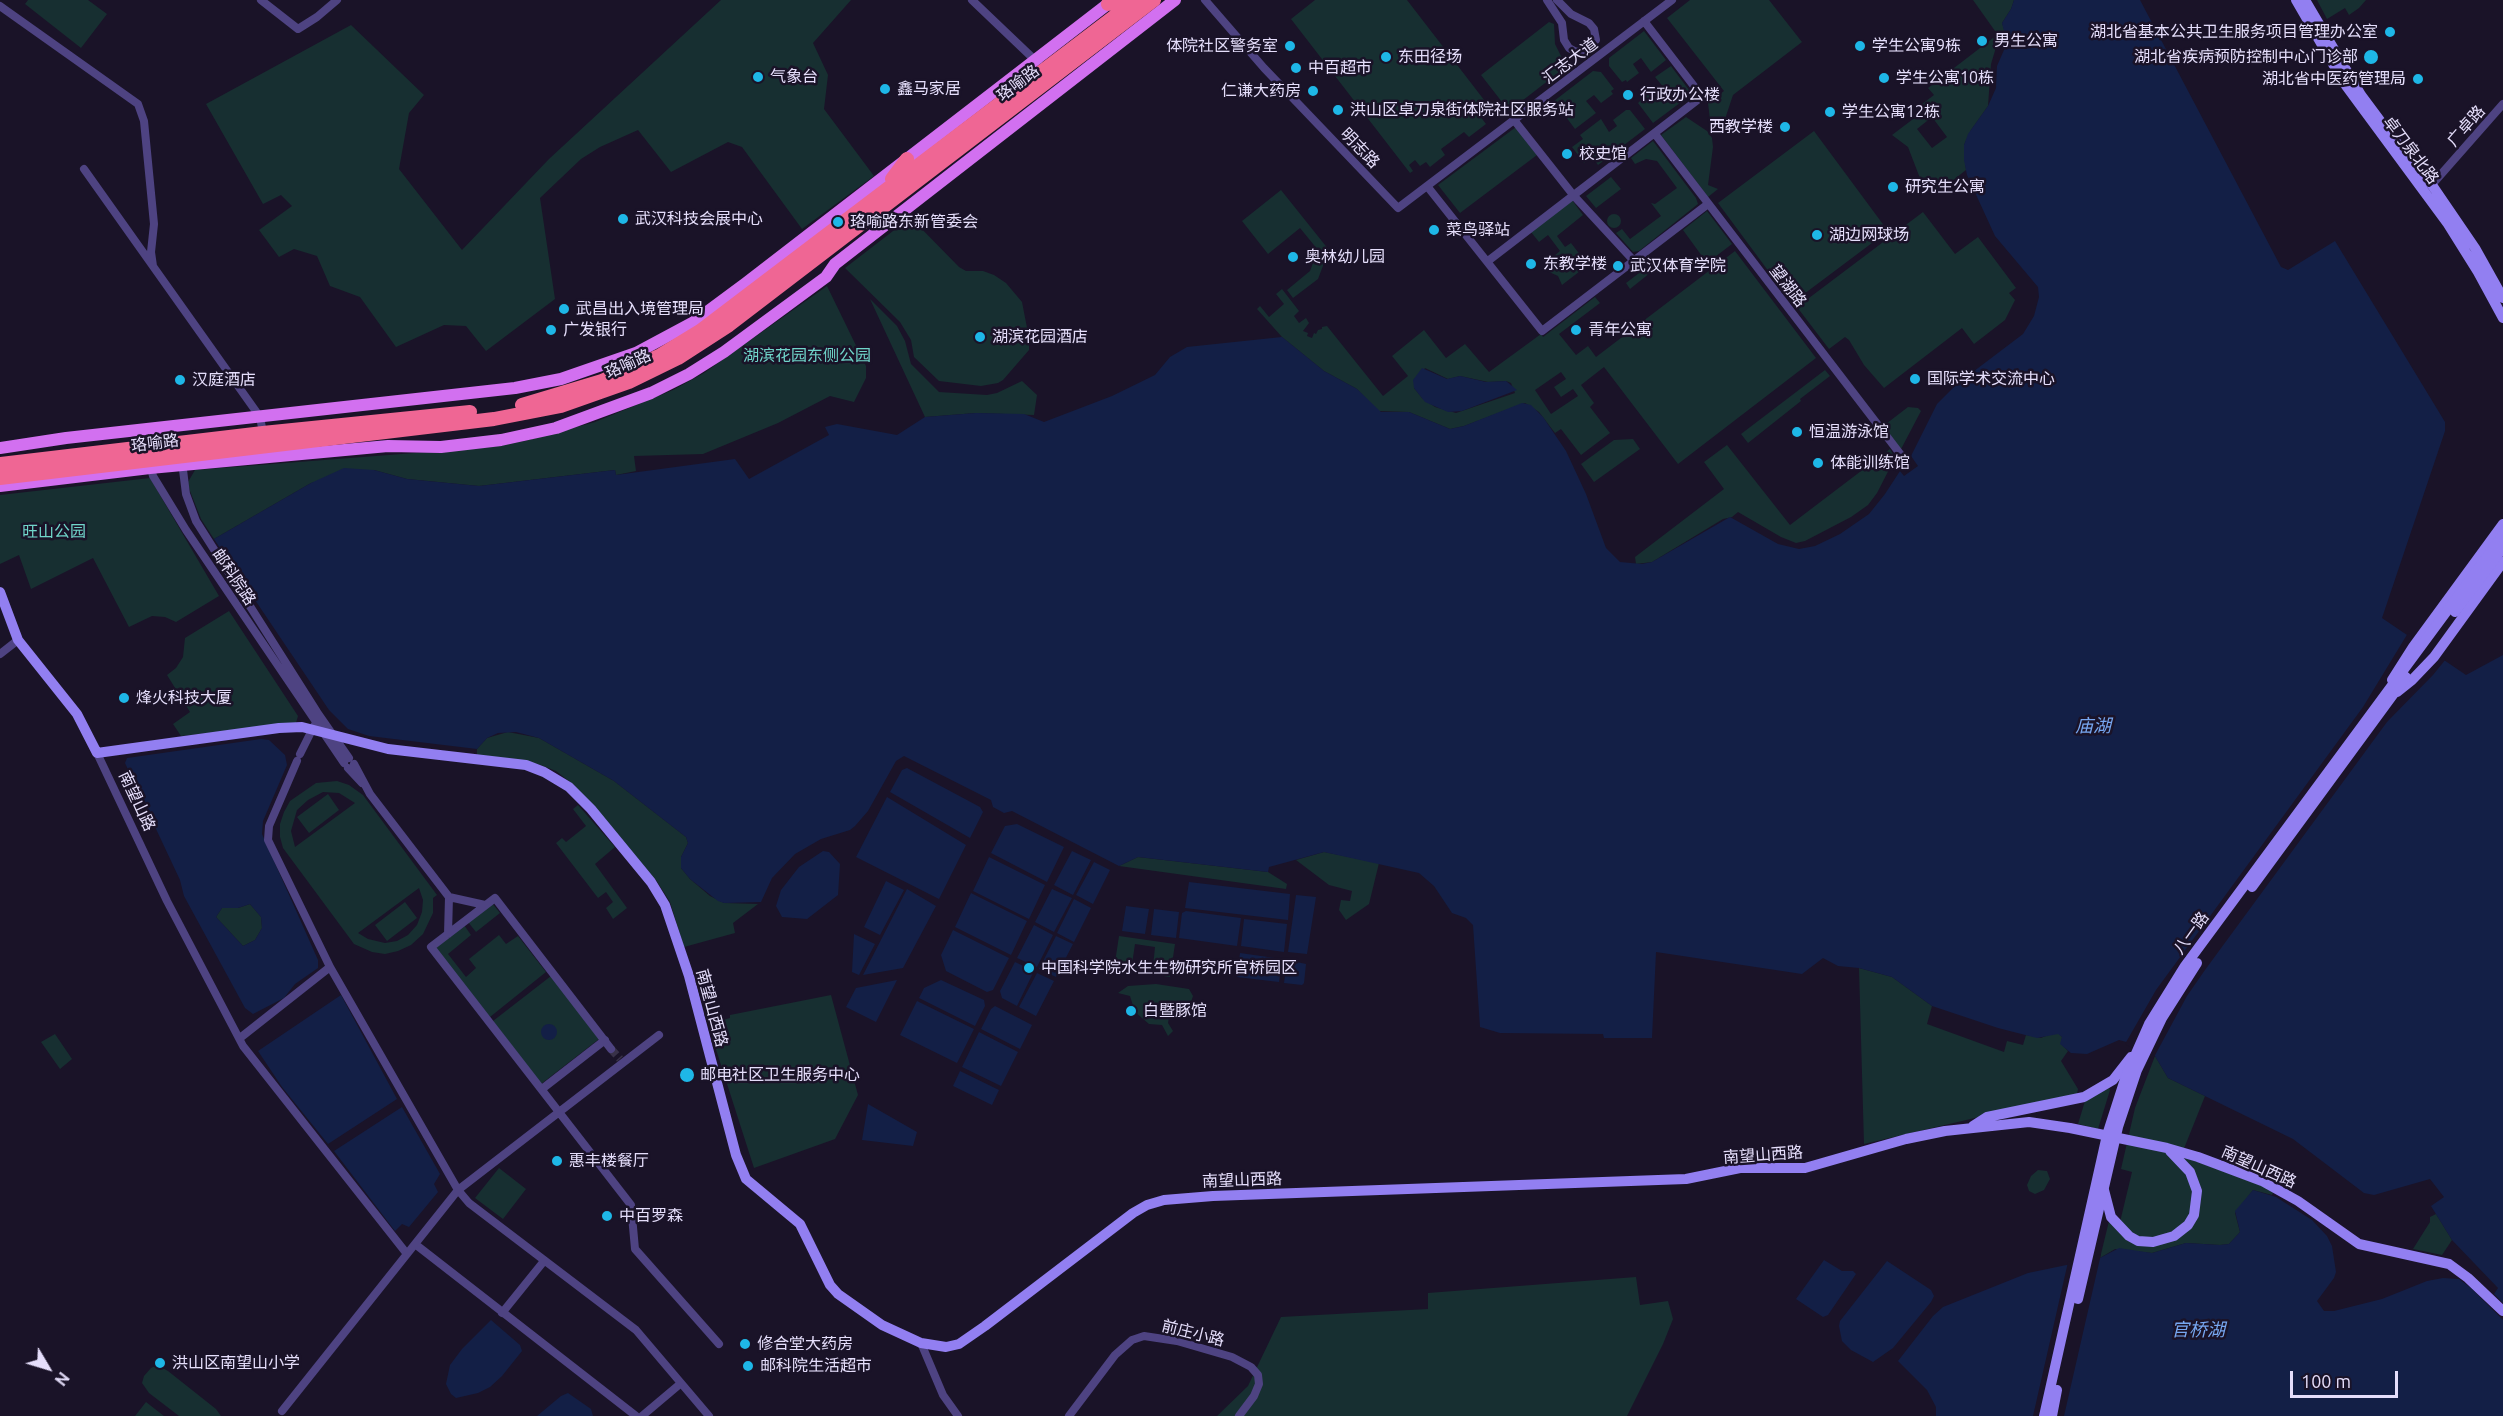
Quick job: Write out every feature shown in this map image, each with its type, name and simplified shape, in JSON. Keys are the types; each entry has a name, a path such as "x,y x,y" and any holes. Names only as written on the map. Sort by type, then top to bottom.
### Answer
{"highway":[{"name":"珞喻路","path":"0,478 529,413 584,399 649,374 705,342 729,325 1048,75 1136,0"},
{"name":"珞喻路","path":"181,455 263,433 490,410 545,399 602,381 659,356 700,332 754,293 879,195 1154,0"},
{"path":"879,195 907,159"},
{"name":"珞喻路","path":"0,464 149,458"}],"main road":[{"path":"0,448 515,388 561,379 627,357 692,323 907,159 1175,0"},
{"path":"181,455 388,446 441,447 501,440 564,425 651,393 724,352 826,277 835,264 1048,75 1114,1"},
{"path":"0,486 149,458"}],"street":[{"path":"261,0 298,29 337,0"},
{"path":"972,0 1048,75"},
{"name":"明志路","path":"1205,0 1264,68 1398,208"},
{"path":"1547,0 1562,23 1565,43 1576,52 1580,64 1574,74"},
{"path":"1557,0 1571,14 1591,25 1596,37 1607,43 1618,41"},
{"name":"汇志大道","path":"1398,208 1672,0"},
{"name":"卓刀泉北路","path":"2296,0 2344,83 2475,248 2503,298"},
{"name":"卓刀泉北路","path":"2305,0 2361,95 2428,188 2503,318"},
{"path":"0,6 138,104 144,121 154,224 151,252 153,266"},
{"path":"1488,261 1700,97 1644,21"},
{"path":"1576,52 1590,49 1596,37"},
{"name":"广卓路","path":"2428,188 2503,104"},
{"path":"1514,120 1574,196 1634,261"},
{"name":"望湖路","path":"1654,134 1901,455"},
{"path":"84,169 260,417 263,433"},
{"path":"1428,186 1542,331 1708,204"},
{"path":"178,426 186,494 196,521 317,725 349,763 449,897 448,934"},
{"name":"邮科院路","path":"144,430 149,458 159,487 317,725"},
{"path":"2391,692 2408,653 2503,524"},
{"name":"八一路","path":"2052,1416 2123,1108 2142,1057 2162,1018 2195,964 2503,535"},
{"name":"八一路","path":"2044,1416 2108,1135 2139,1044 2185,966 2391,692 2503,548"},
{"path":"2391,692 2412,680 2433,657 2503,562"},
{"name":"南望山路","path":"0,592 18,640 77,714 167,901 250,1055 407,1254"},
{"path":"0,654 18,640"},
{"path":"317,725 299,757 267,835 330,967 458,1190 470,1203 636,1330 709,1416"},
{"name":"南望山西路","path":"97,753 279,728 317,725 332,734 388,749 526,765 556,778 574,791 651,882 665,905 688,976 736,1155 746,1179 800,1224 830,1285 838,1294 882,1325 921,1343 946,1347 959,1344 1133,1214 1146,1206 1164,1200 1213,1196 1686,1179 1740,1168 1814,1167 1906,1139 1972,1126 2037,1122 2168,1148 2262,1181 2298,1201 2359,1244 2449,1264 2468,1278 2503,1311"},
{"path":"332,734 349,763"},
{"path":"449,897 485,905"},
{"path":"611,1049 495,898 431,946 631,1205 635,1249 719,1344"},
{"path":"238,1034 330,967"},
{"path":"282,1411 458,1190 560,1112 621,1061 659,1035"},
{"path":"542,1089 605,1040"},
{"path":"1972,1126 1987,1117 2066,1103 2090,1095 2113,1080 2139,1044"},
{"path":"2104,1190 2107,1207 2117,1225 2129,1236 2143,1242 2159,1242 2174,1236 2188,1225 2196,1207 2197,1191 2193,1177 2168,1148"},
{"path":"415,1244 636,1416"},
{"path":"502,1313 544,1261"},
{"name":"前庄小路","path":"1069,1416 1115,1355 1132,1340 1144,1335 1177,1341 1232,1357 1251,1367 1259,1379 1258,1389 1239,1416"},
{"path":"921,1343 943,1395 958,1416"},
{"path":"642,1416 680,1384"}],"green space":[{"path":"28,0 88,0 107,14 81,48 25,4"},
{"path":"721,0 851,0 813,43 828,75 824,109 874,176 802,229 742,147 728,142 671,172 638,130 600,147 581,159 540,198 555,299 486,351 466,326 444,325 396,347 360,297 330,286 317,256 294,249 279,257 259,230 292,206 281,195 263,204 206,104 351,25 424,95 409,113 399,169 462,250 549,159"},
{"name":"东田径场","path":"1315,0 1407,0 1488,105 1477,112 1486,124 1469,137 1464,132 1441,149 1445,155 1430,167 1426,162 1420,166 1415,160 1409,165 1413,171 1410,173 1291,19"},
{"path":"1690,0 1769,0 1802,42 1733,95 1724,122 1710,120 1708,103 1724,91 1667,18"},
{"path":"1973,0 2014,0 2002,23 2006,35 2000,38"},
{"path":"2317,0 2366,0 2349,15 2345,8 2327,19"},
{"path":"1549,22 1554,24 1555,44 1564,66 1509,111 1481,75"},
{"path":"1644,31 1666,60 1651,72 1641,58 1633,64 1639,73 1627,82 1626,80 1622,82 1609,66 1609,58"},
{"path":"1993,38 1997,44 1991,64 1988,106 1971,130 1964,145 1966,170 1938,192 1928,190 1923,186 1908,147 1892,135 1925,110 1922,104 1934,95 1928,88","holes":["1932,117 1947,137 1932,148 1917,129"]},
{"path":"1671,66 1692,94 1653,123 1638,103 1652,90 1657,96 1665,89 1655,77"},
{"path":"1593,71 1601,72 1614,89 1611,91 1613,94 1601,103 1594,95 1586,101 1596,113 1575,129 1554,101"},
{"path":"1626,110 1630,110 1645,129 1598,165 1592,157 1584,163 1572,147 1583,139 1580,135 1601,119 1609,132 1617,126 1613,120"},
{"path":"1686,117 1707,131 1712,138 1708,185 1718,189 1708,197 1661,135"},
{"path":"1516,127 1537,155 1460,213 1438,185"},
{"name":"湖边网球场","path":"1814,131 1888,231 1792,303 1718,203"},
{"path":"1653,141 1696,198 1698,204 1639,251 1633,252 1616,233 1622,229 1630,239 1661,216 1651,203 1655,204 1677,188 1657,161 1646,159 1635,164 1631,158"},
{"path":"1611,177 1621,189 1596,208 1586,196"},
{"path":"1281,190 1329,250 1318,279 1293,298 1287,290 1310,271 1318,250 1300,228 1268,254 1242,221"},
{"path":"1572,200 1583,215 1557,236 1565,247 1571,243 1588,265 1562,285 1558,276 1547,271 1551,268 1547,262 1560,251 1548,235 1539,242 1531,232"},
{"path":"1707,211 1732,244 1707,263 1683,230"},
{"path":"1923,212 1955,254 1978,237 2016,288 2009,293 2015,300 2005,320 1974,344 1962,328 1884,388 1864,365 1849,340 1845,337 1829,349 1797,307"},
{"path":"1614,214 1619,216 1621,221 1619,226 1614,228 1609,226 1607,221 1609,216"},
{"path":"913,220 959,267 966,271 983,271 994,275 1006,283 1022,302 1029,350 998,383 981,386 939,381 914,357 911,340 900,322 845,268 906,221"},
{"path":"1735,251 1816,358 1678,464 1604,367 1581,385 1594,403 1590,407 1610,433 1581,455 1561,429 1555,433 1539,412 1525,403 1450,429 1409,412 1378,411 1357,389 1324,371 1282,337 1257,309 1260,306 1269,317 1284,304 1276,294 1282,289 1299,311 1294,316 1299,323 1306,318 1309,323 1303,331 1308,333 1307,336 1312,338 1314,333 1316,334 1322,327 1327,326 1383,396 1408,376 1392,356 1424,330 1446,358 1465,344 1489,372 1541,334 1543,337 1595,297 1600,303 1559,334 1576,355 1588,346 1596,357","holes":["1425,368 1448,379 1460,376 1488,382 1506,381 1511,383 1515,393 1456,413 1435,407 1422,398 1414,388","1561,372 1566,379 1554,387 1561,397 1573,389 1578,396 1551,414 1535,390"]},
{"path":"1651,264 1655,269 1630,289 1626,283"},
{"name":"湖滨花园东侧公园","path":"827,286 866,366 866,378 854,402 830,396 778,423 703,454 634,456 636,471 616,475 615,470 479,486 407,479 374,470 311,483 214,539 201,519 190,491 188,482 195,470 492,447 525,441 595,422 673,390 704,373"},
{"path":"870,299 897,326 905,341 911,364 939,392 987,395 997,393 1022,381 1037,395 1034,415 976,413 925,417"},
{"path":"1825,370 1830,376 1748,443 1741,434"},
{"path":"1908,407 1918,408 1921,411 1900,451 1882,427"},
{"path":"1633,439 1640,449 1594,482 1581,464 1614,440"},
{"path":"1727,445 1790,525 1890,449 1895,458 1877,493 1868,505 1851,517 1805,541 1796,543 1781,537 1738,512 1652,562 1636,564 1635,557 1724,489 1704,462"},
{"name":"旺山公园","path":"150,478 219,596 176,622 165,617 152,616 129,627 93,558 31,589 19,555 0,564 0,495"},
{"path":"229,611 298,716 296,723 181,736 173,724 190,712 167,675 176,668 183,657 185,638"},
{"path":"508,732 539,738 614,781 686,837 688,843 681,857 681,868 710,896 724,903 758,904 733,923 735,933 684,947 670,902 656,880 574,785 556,771 538,764 477,756 477,749 487,738"},
{"path":"337,781 349,785 363,795 437,895 433,898 433,913 423,934 411,945 385,954 372,952 354,944 283,848 280,824 284,812 290,801 316,783","holes":["323,792 339,793 355,803 295,847 291,831 297,810 308,800","419,888 423,900 422,912 417,925 408,935 397,941 385,943 368,939 358,933"]},
{"path":"328,794 339,810 309,833 297,817"},
{"path":"578,805 615,847 595,864 627,908 613,919 606,908 613,902 606,892 598,898 556,843 562,838 566,842 586,826 573,809"},
{"path":"1324,852 1379,863 1369,904 1346,920 1339,910 1341,900 1350,901 1352,891 1329,885 1296,860"},
{"path":"1138,857 1268,872 1287,884 1286,889 1119,866"},
{"path":"405,902 417,918 387,941 375,925"},
{"path":"492,903 500,913 476,932 468,922"},
{"path":"250,904 261,917 262,928 255,940 243,946 216,917 222,908 238,908"},
{"path":"464,925 471,935 448,954 466,977 476,968 469,959 499,935 506,944 518,936 546,972 490,1017 435,948"},
{"path":"1119,936 1175,944 1170,977 1144,973 1145,966 1153,967 1155,947 1135,944 1132,964 1140,966 1139,972 1114,969"},
{"path":"1859,968 1892,977 1932,1006 1927,1024 2004,1052 2007,1041 2023,1045 2026,1035 2041,1038 2053,1033 2059,1034 2062,1037 2061,1044 2068,1051 2061,1061 2078,1089 2077,1094 1864,1144"},
{"path":"551,976 599,1039 541,1084 493,1021"},
{"path":"1156,984 1189,989 1193,996 1190,1005 1178,1005 1170,1012 1168,1023 1173,1031 1168,1036 1162,1025 1149,1024 1135,1012 1130,996 1118,993 1128,986"},
{"path":"831,995 858,1095 835,1139 754,1168 712,1037 722,1033 719,1021 730,1018 730,1015"},
{"path":"55,1034 72,1059 60,1069 41,1042"},
{"path":"2155,1056 2168,1078 2205,1096 2181,1156 2274,1190 2272,1195 2253,1190 2235,1213 2240,1232 2229,1244 2186,1243 2152,1253 2115,1249 2100,1258 2109,1221 2120,1222 2132,1172 2121,1169 2135,1108"},
{"path":"2109,1088 2098,1129 2078,1124 2085,1101"},
{"path":"499,1168 526,1189 503,1219 475,1198"},
{"path":"2038,1170 2047,1171 2050,1179 2044,1190 2035,1194 2029,1191 2027,1185 2031,1176"},
{"path":"2436,1214 2452,1240 2442,1255 2413,1249 2430,1222 2430,1217"},
{"path":"1636,1277 1640,1305 1668,1301 1673,1319 1627,1416 1217,1416 1248,1386 1281,1317 1428,1309 1428,1293"},
{"path":"157,1365 216,1409 221,1416 179,1416 149,1393 142,1383 144,1376"},
{"path":"146,1402 164,1416 135,1416"}],"water":[{"name":"庙湖","path":"2014,0 2140,0 2281,267 2288,270 2335,241 2445,422 2445,431 2382,618 2466,675 2503,655 2503,1303 2494,1294 2498,1288 2452,1240 2431,1206 2444,1197 2430,1179 2374,1195 2364,1193 2293,1139 2168,1078 2155,1056 2134,1044 2119,1040 2087,1054 2071,1053 2060,1044 2062,1037 2058,1034 2037,1038 1998,1028 1932,1006 1892,977 1859,968 1838,966 1823,958 1802,974 1656,952 1652,1038 1604,1038 1603,1034 1500,1033 1480,1027 1473,925 1466,918 1452,913 1434,886 1419,873 1324,852 1269,867 1268,872 1138,857 1119,866 1012,811 1004,813 993,807 991,800 904,756 896,761 868,811 855,826 850,830 821,839 795,854 772,878 761,902 724,903 718,901 690,879 681,868 681,857 688,843 686,837 614,781 539,738 516,732 498,733 487,738 477,749 369,736 348,729 329,710 214,539 311,483 344,468 374,470 407,479 479,486 615,470 616,475 735,459 749,479 829,435 825,427 837,424 897,435 925,417 976,413 1024,414 1044,422 1112,396 1155,375 1170,357 1187,347 1282,337 1324,371 1357,389 1381,412 1409,412 1450,429 1464,426 1522,403 1531,405 1543,417 1566,451 1586,494 1606,548 1620,562 1642,564 1652,562 1730,517 1778,544 1799,549 1815,546 1840,534 1869,514 1900,471 1904,476 1918,466 1911,456 1937,404 1957,384 2023,334 2034,316 2039,297 2038,287 1995,236 1967,175 1964,160 1964,145 1968,134 1988,106 1996,88 1997,66 2007,43 2002,23"},
{"path":"1422,368 1447,379 1460,376 1486,382 1506,381 1517,390 1462,411 1448,412 1425,402 1414,388 1413,380"},
{"path":"261,739 269,740 285,755 287,765 263,821 262,834 318,960 318,968 295,984 284,998 253,1014 245,1008 184,896 180,880 125,763 127,758","holes":["250,904 261,917 262,928 255,940 243,946 216,917 222,908 238,908"]},
{"path":"907,768 980,807 983,812 970,838 890,792 902,770"},
{"path":"887,797 966,845 939,899 856,857"},
{"path":"1017,824 1064,847 1047,882 991,853 1005,826"},
{"path":"823,851 829,852 840,864 838,895 807,919 782,917 776,906 781,890 799,867"},
{"path":"1072,851 1091,860 1073,895 1054,885"},
{"path":"989,857 1045,885 1029,919 973,891"},
{"path":"1094,862 1110,870 1093,904 1076,895"},
{"path":"886,881 904,890 880,935 864,927"},
{"path":"1189,882 1290,894 1288,920 1185,908"},
{"path":"907,889 936,906 903,968 863,975"},
{"path":"1052,889 1072,898 1054,932 1035,922"},
{"path":"971,893 1027,921 1011,955 955,927"},
{"path":"1296,895 1316,897 1307,954 1288,952"},
{"path":"1074,899 1091,908 1074,942 1057,933"},
{"path":"1126,906 1149,909 1145,934 1122,931"},
{"path":"1154,909 1179,912 1176,938 1151,935"},
{"path":"1186,911 1241,918 1237,946 1179,938 1182,913"},
{"path":"1244,919 1287,924 1284,952 1241,946"},
{"path":"1034,925 1053,935 1037,967 1017,958"},
{"path":"953,930 1009,958 993,990 987,992 946,971 941,955"},
{"path":"854,934 875,944 859,975 852,972"},
{"path":"1056,936 1073,944 1056,977 1039,969"},
{"path":"1240,953 1282,959 1279,982 1237,977"},
{"path":"1287,960 1306,964 1302,985 1284,983"},
{"path":"1015,962 1034,971 1017,1006 1002,998 1000,991"},
{"path":"1037,973 1054,981 1036,1016 1019,1007"},
{"path":"897,980 876,1022 846,1007 856,988"},
{"path":"941,980 984,1000 985,1006 975,1026 919,998 924,988"},
{"path":"341,995 397,1099 328,1144 282,1087 258,1051"},
{"path":"917,1001 974,1029 957,1063 900,1035"},
{"path":"995,1006 1032,1025 1020,1049 981,1029 991,1009"},
{"path":"546,1024 552,1024 557,1032 555,1038 546,1040 541,1035 541,1029"},
{"path":"979,1032 1018,1052 1001,1086 962,1067"},
{"path":"960,1071 999,1090 992,1105 953,1086"},
{"path":"868,1104 917,1132 913,1146 862,1140"},
{"path":"402,1107 440,1174 434,1184 438,1192 409,1227 402,1224 395,1231 334,1151"},
{"name":"官桥湖","path":"2253,1190 2276,1197 2312,1220 2327,1236 2332,1246 2336,1272 2317,1301 2324,1311 2334,1311 2382,1299 2427,1281 2443,1278 2459,1279 2471,1288 2503,1320 2503,1416 1936,1416 1936,1407 1927,1390 1898,1361 1933,1316 1943,1307 2028,1273 2100,1258 2119,1248 2152,1253 2186,1243 2229,1244 2240,1232 2235,1211"},
{"path":"1824,1260 1842,1271 1853,1271 1856,1274 1828,1315 1823,1317 1796,1299"},
{"path":"1887,1261 1931,1290 1934,1296 1893,1348 1873,1362 1851,1350 1842,1341 1839,1326 1840,1321"},
{"path":"491,1320 520,1345 522,1351 490,1387 478,1393 456,1398 446,1384 450,1365 462,1349"},
{"path":"568,1393 591,1409 593,1416 537,1416 561,1396"}],"pier":[{"path":"2408,633 2446,659 2387,722 2205,970 2187,996 2153,1059 2125,1044 2156,990 2363,707"},
{"path":"2101,1254 2064,1416 2033,1416 2068,1262"}],"tunnel":[{"path":"611,1049 620,1059"}],"place":[{"name":"湖北省基本公共卫生服务项目管理办公室","path":"2390,32"},
{"name":"男生公寓","path":"1982,41"},
{"name":"体院社区警务室","path":"1290,46"},
{"name":"学生公寓9栋","path":"1860,46"},
{"name":"东田径场","path":"1386,57"},
{"name":"湖北省疾病预防控制中心门诊部","path":"2371,57"},
{"name":"中百超市","path":"1296,68"},
{"name":"气象台","path":"758,77"},
{"name":"学生公寓10栋","path":"1884,78"},
{"name":"湖北省中医药管理局","path":"2418,79"},
{"name":"鑫马家居","path":"885,89"},
{"name":"仁谦大药房","path":"1313,91"},
{"name":"行政办公楼","path":"1628,95"},
{"name":"洪山区卓刀泉街体院社区服务站","path":"1338,110"},
{"name":"学生公寓12栋","path":"1830,112"},
{"name":"西教学楼","path":"1785,127"},
{"name":"校史馆","path":"1567,154"},
{"name":"研究生公寓","path":"1893,187"},
{"name":"武汉科技会展中心","path":"623,219"},
{"name":"珞喻路东新管委会","path":"838,222"},
{"name":"菜鸟驿站","path":"1434,230"},
{"name":"湖边网球场","path":"1817,235"},
{"name":"奥林幼儿园","path":"1293,257"},
{"name":"东教学楼","path":"1531,264"},
{"name":"武汉体育学院","path":"1618,266"},
{"name":"武昌出入境管理局","path":"564,309"},
{"name":"广发银行","path":"551,330"},
{"name":"青年公寓","path":"1576,330"},
{"name":"湖滨花园酒店","path":"980,337"},
{"name":"国际学术交流中心","path":"1915,379"},
{"name":"汉庭酒店","path":"180,380"},
{"name":"恒温游泳馆","path":"1797,432"},
{"name":"体能训练馆","path":"1818,463"},
{"name":"烽火科技大厦","path":"124,698"},
{"name":"中国科学院水生生物研究所官桥园区","path":"1029,968"},
{"name":"白暨豚馆","path":"1131,1011"},
{"name":"邮电社区卫生服务中心","path":"687,1075"},
{"name":"惠丰楼餐厅","path":"557,1161"},
{"name":"中百罗森","path":"607,1216"},
{"name":"修合堂大药房","path":"745,1344"},
{"name":"洪山区南望山小学","path":"160,1363"},
{"name":"邮科院生活超市","path":"748,1366"}]}
